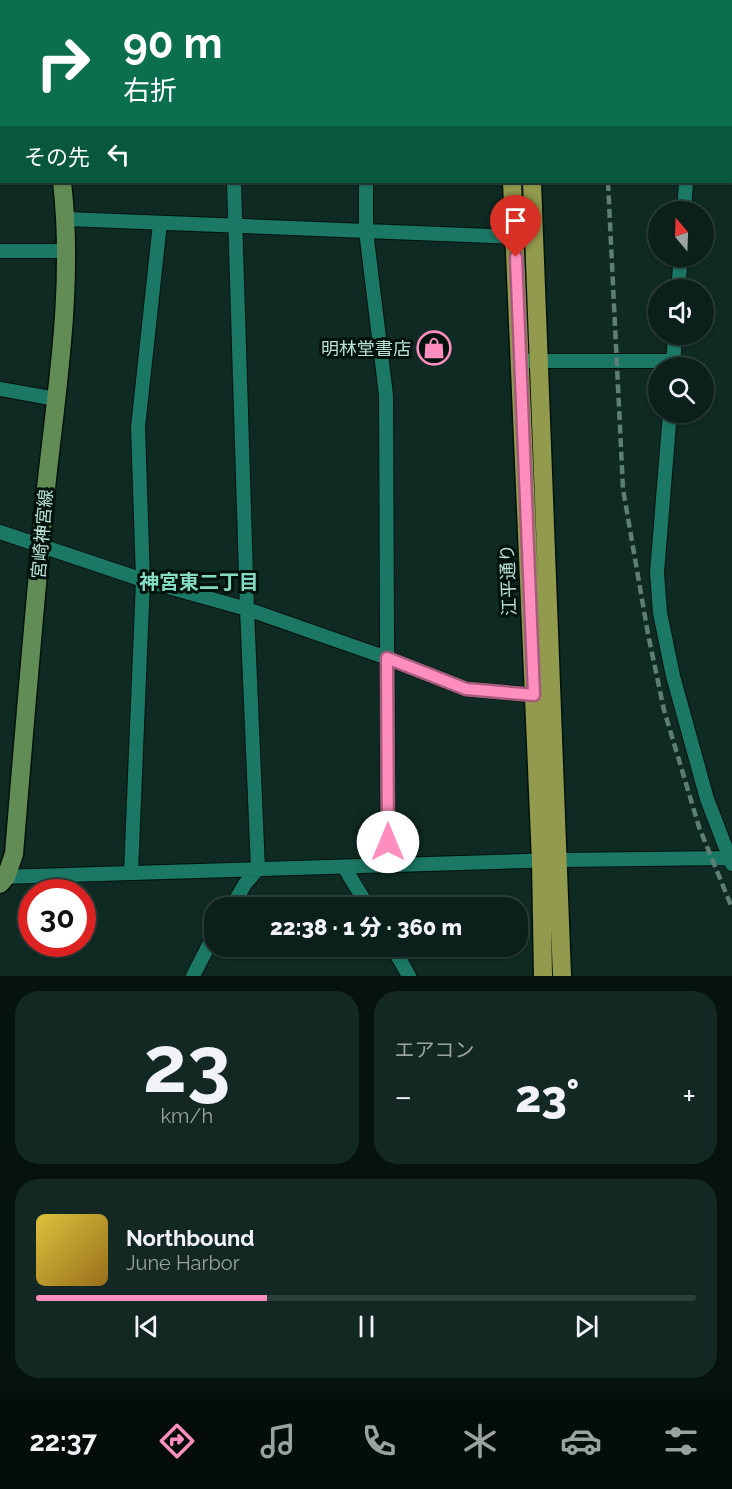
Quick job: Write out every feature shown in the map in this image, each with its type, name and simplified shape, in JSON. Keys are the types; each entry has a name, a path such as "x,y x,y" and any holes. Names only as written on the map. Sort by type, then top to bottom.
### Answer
{"highway":[{"name":"江平通り","path":"512,183 534,695 562,976"},
{"name":"江平通り","path":"532,183 539,361 549,861 543,976"}],"main road":[{"name":"宮崎神宮線","path":"2,880 14,854 65,301 67,219 63,183"}],"street":[{"path":"234,183 247,609 258,870 245,884 237,897"},
{"path":"366,183 366,231 386,395 388,866"},
{"path":"685,201 686,183"},
{"path":"67,219 515,237"},
{"path":"130,873 143,580 138,427 160,223"},
{"path":"0,251 66,251"},
{"path":"520,361 648,363"},
{"path":"0,389 56,399"},
{"path":"2,880 130,873 549,861 731,861 707,799 674,676 660,613 657,573 669,423"},
{"path":"0,532 143,580 247,609 387,658 466,689 534,695"},
{"path":"344,867 362,897"},
{"path":"193,976 204,955"},
{"path":"398,957 409,976"}],"railway":[{"path":"608,183 623,489 648,634 664,710 699,827 732,908"}],"place":[{"name":"明林堂書店","path":"434,348"}],"district":[{"name":"神宮東二丁目","path":"199,582"}],"route":[{"path":"388,842 387,658 466,689 534,695 516,257"}]}
